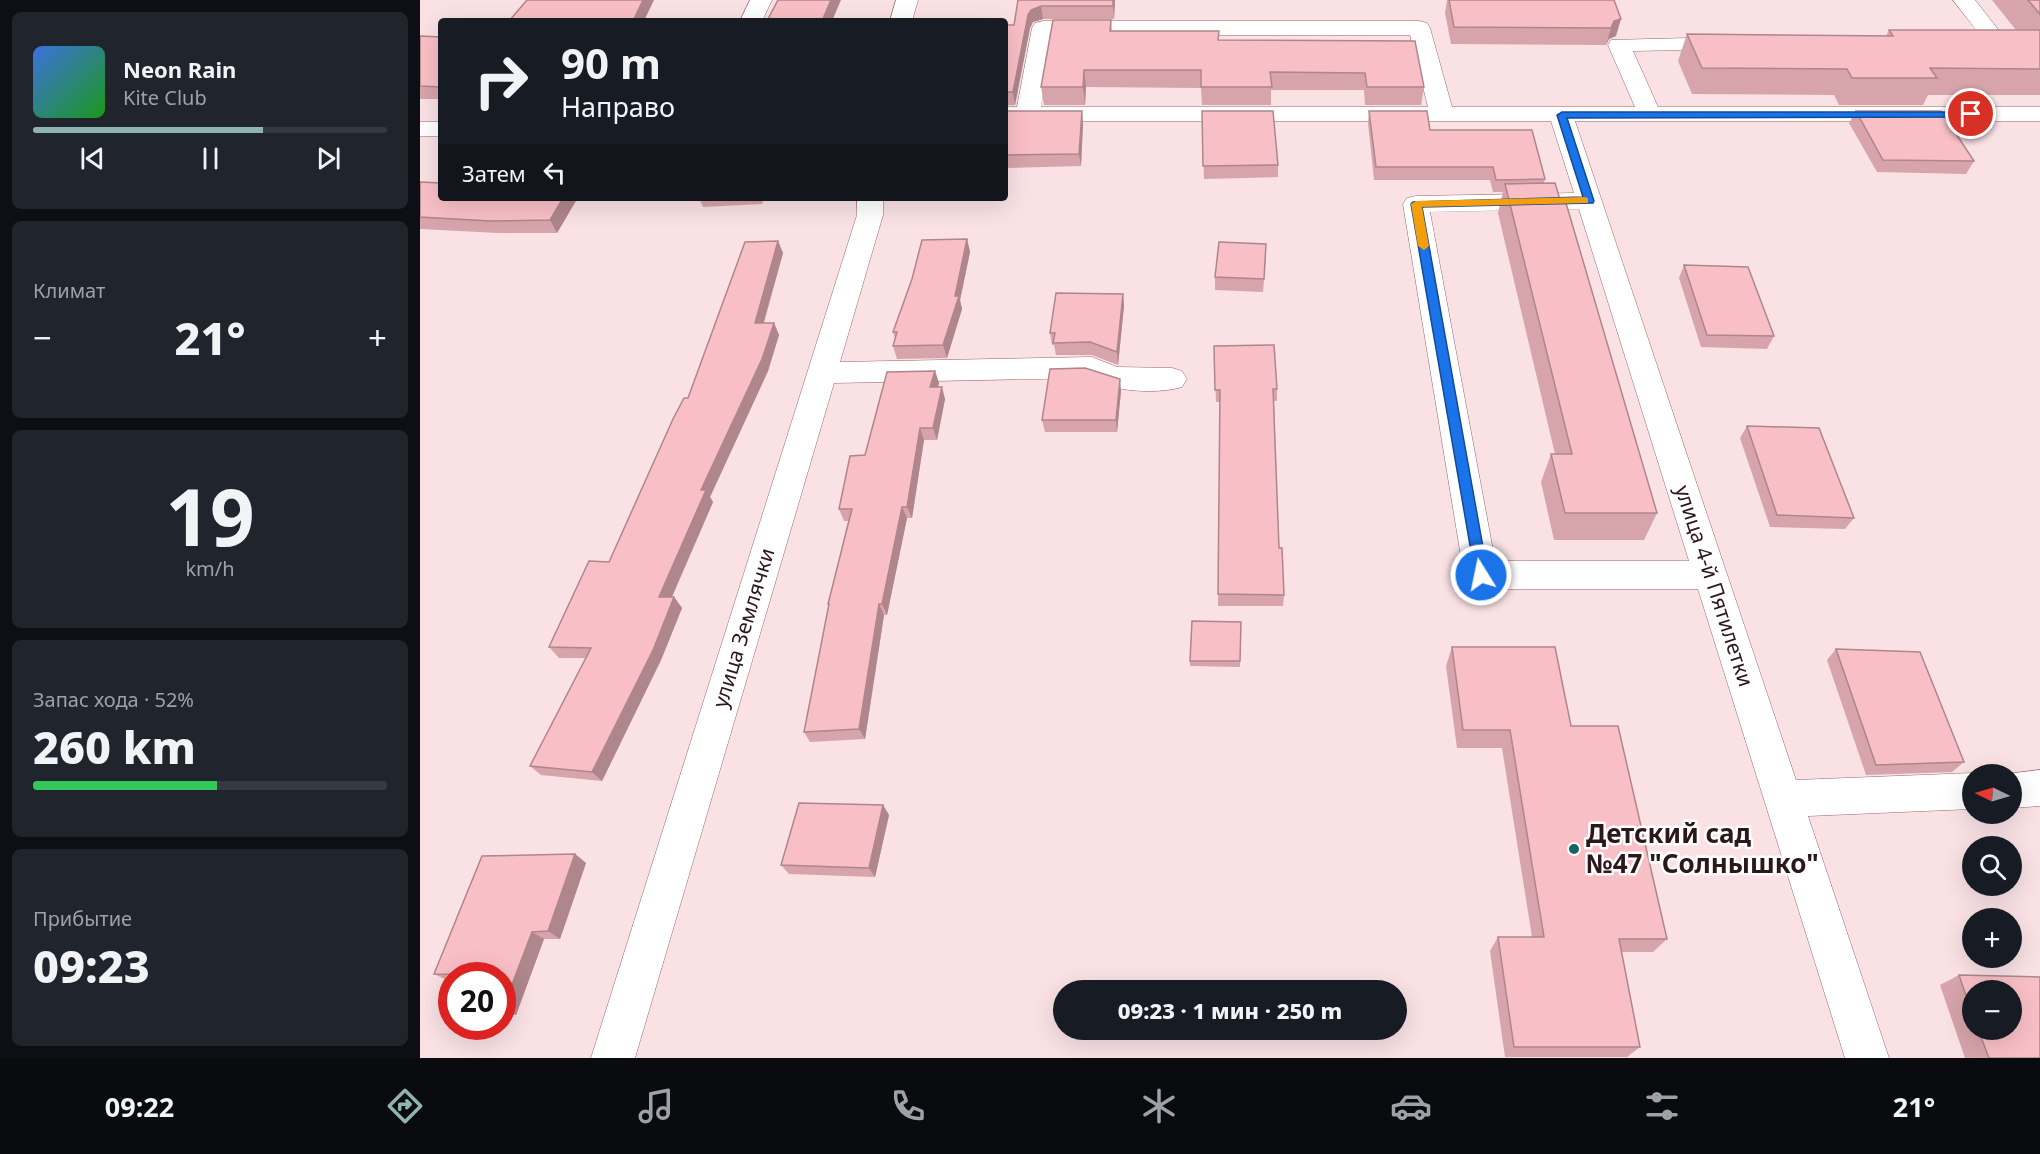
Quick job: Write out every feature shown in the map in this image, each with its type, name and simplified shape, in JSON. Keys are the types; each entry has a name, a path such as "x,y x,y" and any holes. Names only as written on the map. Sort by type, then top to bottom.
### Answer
{"street":[{"path":"753,18 761,0"},
{"path":"902,18 907,0"},
{"path":"1949,42 1997,42 1964,0"},
{"path":"1442,115 1419,28 1043,28 1017,114 1442,115 1650,115 2040,114"},
{"path":"1650,115 1619,45 1749,44"},
{"name":"улица 4-й Пятилетки","path":"1562,115 1867,1058"},
{"path":"420,129 438,129"},
{"name":"улица Землячки","path":"613,1058 870,215 870,201"},
{"path":"1589,201 1416,204 1481,575 1710,574"},
{"path":"822,374 1092,367 1112,378 1172,380"},
{"path":"2022,789 2040,788"},
{"path":"1783,799 1962,791"}],"building":[{"path":"527,0 643,0 634,18 512,18"},
{"path":"778,0 831,0 823,18 769,18"},
{"path":"1018,0 1113,0 1113,6 1041,6 1031,10 1028,15 1013,92 1008,92 1008,25 1014,25"},
{"path":"1449,0 1614,0 1621,19 1614,21 1611,28 1454,27"},
{"path":"2028,0 2040,0 2040,14"},
{"path":"1053,20 1111,20 1110,31 1219,31 1218,40 1415,41 1424,87 1367,87 1365,73 1270,72 1272,87 1201,87 1201,70 1084,70 1083,87 1041,87"},
{"path":"1889,30 2040,30 2040,69 1930,68 1937,78 1852,78 1847,69 1702,68 1687,34 1893,36"},
{"path":"420,36 438,37 438,87 420,86"},
{"path":"1008,111 1082,111 1079,154 1008,155"},
{"path":"1202,111 1273,111 1278,165 1203,166"},
{"path":"1369,111 1427,111 1430,130 1532,130 1545,179 1496,180 1493,167 1376,167"},
{"path":"1856,111 1941,111 1974,161 1883,160"},
{"path":"420,182 438,183 438,201 561,201 550,220 490,221 420,217"},
{"path":"1555,183 1561,203 1566,203 1657,513 1565,513 1551,454 1572,454 1505,184"},
{"path":"967,239 955,296 959,296 943,345 893,346 897,332 893,332 912,279 922,240"},
{"path":"778,241 755,323 774,323 762,359 701,490 706,490 659,597 674,597 653,650 592,772 530,766 591,648 549,647 589,561 609,562 673,419 684,398 688,398 745,242"},
{"path":"1219,242 1266,244 1264,279 1215,277"},
{"path":"1684,265 1748,267 1774,336 1707,335"},
{"path":"1056,293 1123,294 1117,352 1090,342 1053,343 1055,333 1050,333"},
{"path":"1274,345 1277,389 1273,389 1279,548 1282,548 1284,595 1218,594 1220,390 1215,390 1214,346"},
{"path":"1085,368 1120,379 1116,420 1042,420 1050,369"},
{"path":"935,371 930,387 942,387 933,428 920,428 907,507 902,507 882,604 879,604 859,729 804,732 828,604 852,509 839,509 850,456 865,455 887,372"},
{"path":"1747,426 1819,428 1854,518 1777,515"},
{"path":"1192,621 1241,622 1240,661 1190,661"},
{"name":"Детский сад №47 \"Солнышко\"","path":"1452,647 1555,647 1571,726 1618,726 1667,939 1619,939 1640,1047 1514,1047 1498,937 1544,937 1510,730 1463,730"},
{"path":"1836,649 1920,652 1964,762 1876,765"},
{"path":"799,803 883,805 869,868 781,865"},
{"path":"575,854 548,931 532,932 516,974 516,962 439,962 482,856"},
{"path":"1959,975 2040,977 2040,1058 1989,1058 1982,1040 2022,1040 2022,980 1962,980 1962,984"}],"slow traffic":[{"path":"1424,246 1416,204 1584,201"}],"place":[{"name":"Детский сад №47 \"Солнышко\"","path":"1574,849"}],"route":[{"path":"1481,575 1416,204 1589,201 1562,115 1971,114"}]}
